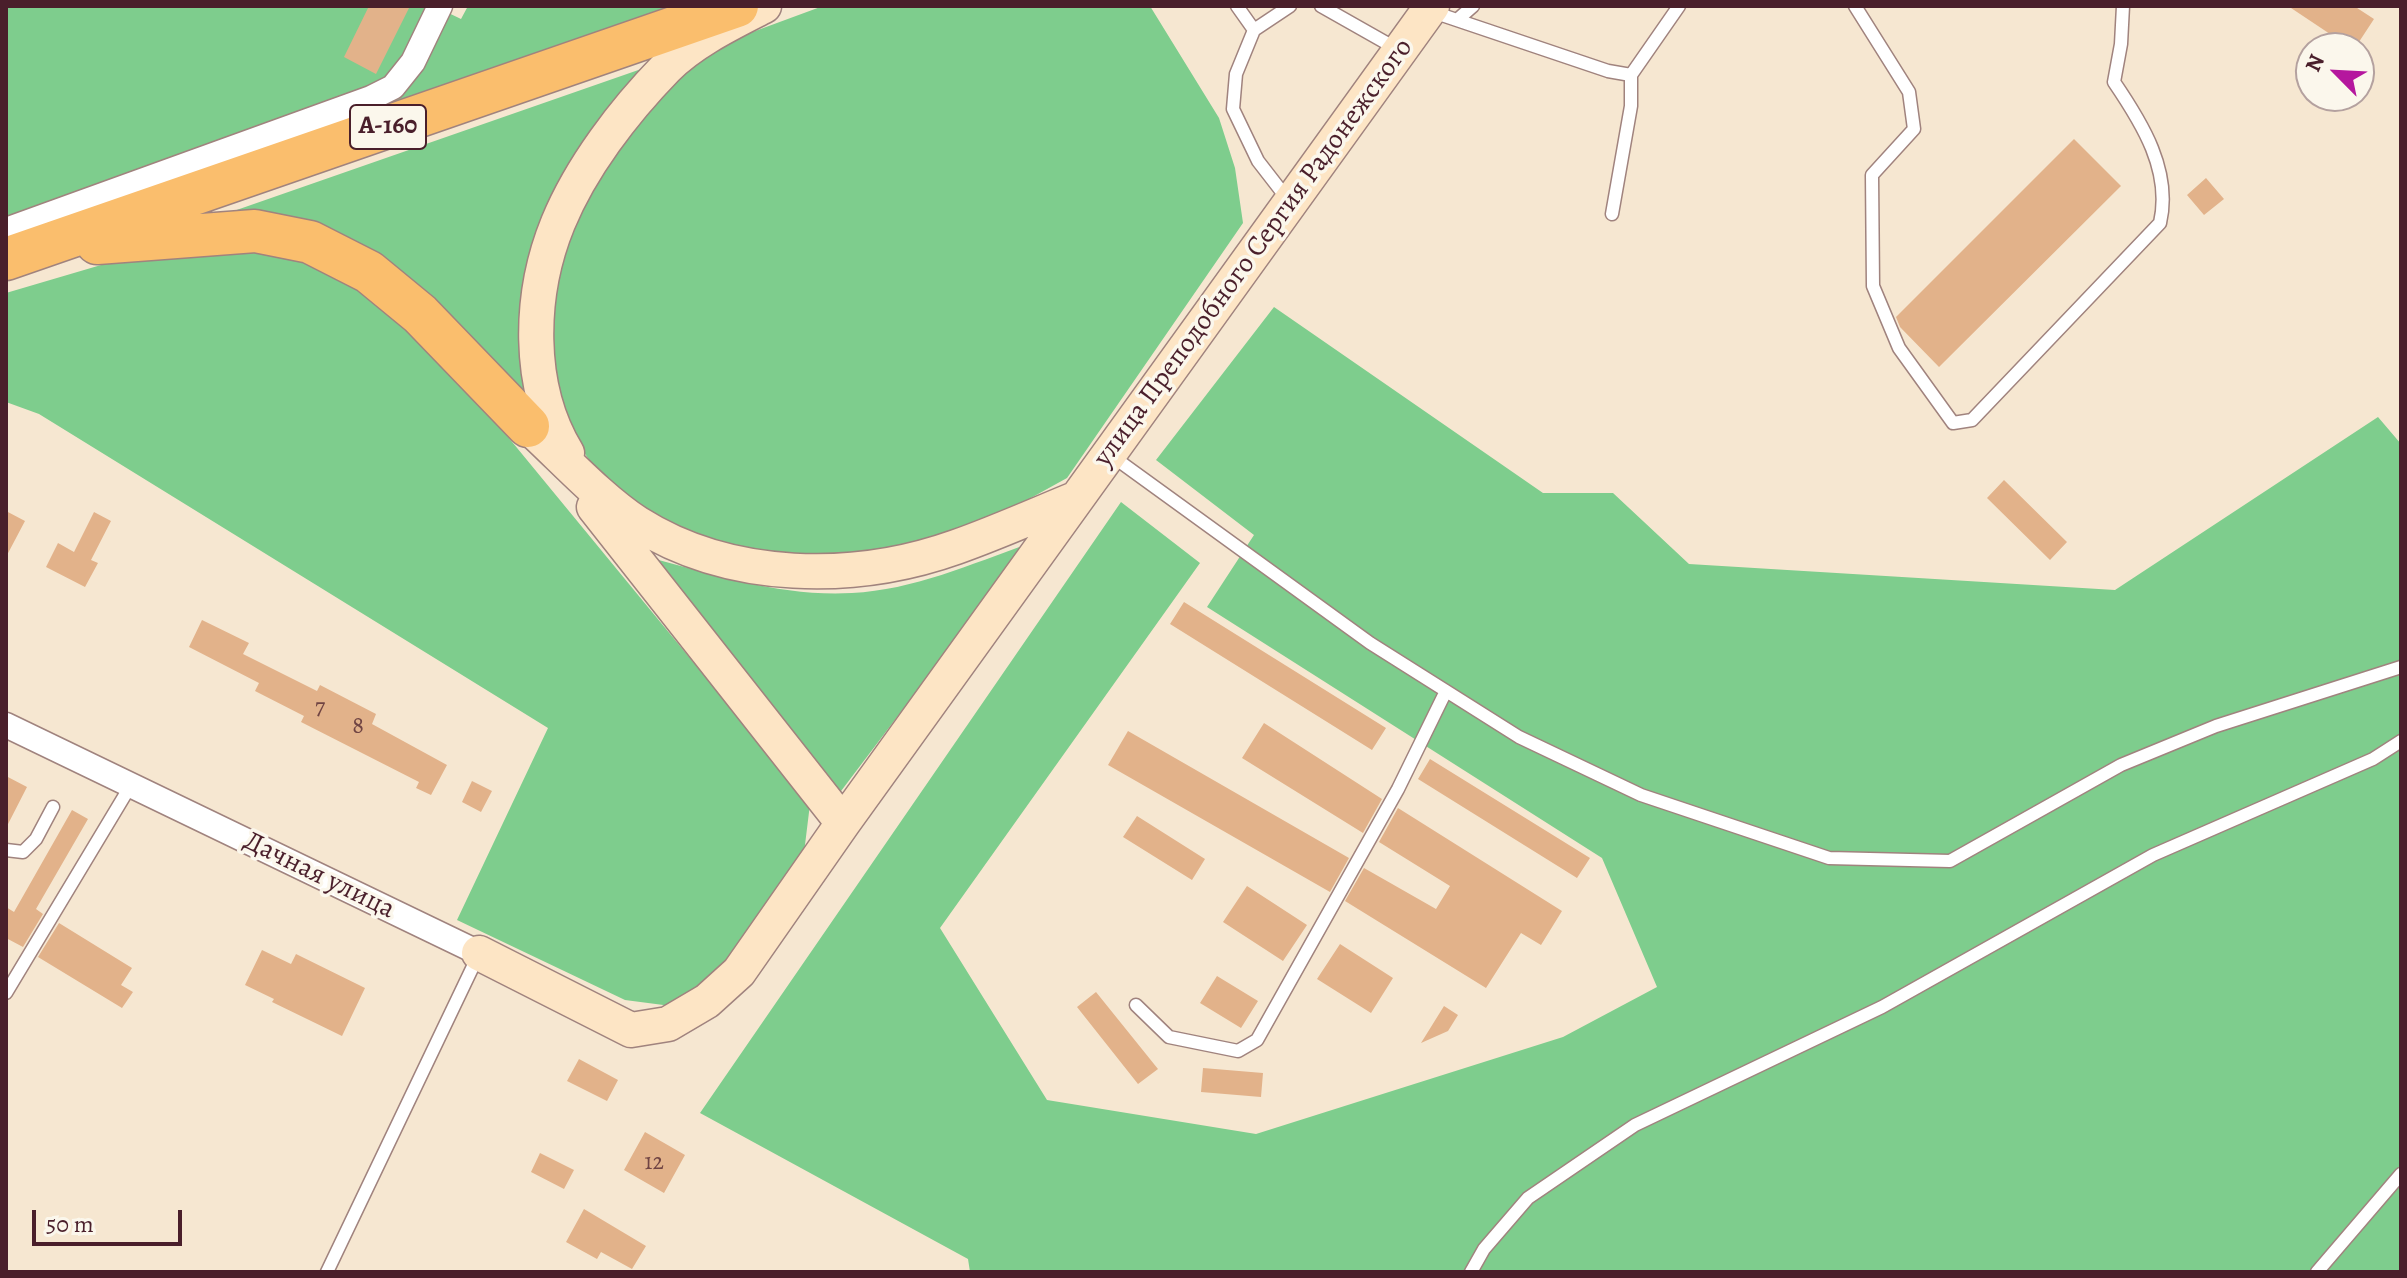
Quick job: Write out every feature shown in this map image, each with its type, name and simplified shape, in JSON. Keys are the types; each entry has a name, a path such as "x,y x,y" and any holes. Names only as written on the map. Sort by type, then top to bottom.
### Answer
{"highway":[{"name":"А-160","path":"17,246 737,6"},
{"path":"17,246 255,231 310,242 369,272 420,314 528,426"}],"main road":[{"path":"638,562 547,414 540,388 536,323 548,253 558,222 582,177 604,144 668,66 707,37 764,6"},
{"name":"улица Преподобного Сергия Радонежского","path":"843,823 1400,51 1439,12"},
{"path":"528,426 636,522 671,542 752,566 808,572 881,566 954,548 1075,499"},
{"path":"528,426 843,823"},
{"name":"Дачная улица","path":"479,953 631,1030 668,1024 707,1001 739,972 843,823"}],"street":[{"path":"17,246 393,87 413,62 440,6"},
{"name":"Дачная улица","path":"6,725 479,953"}],"lane":[{"path":"1237,6 1254,30"},
{"path":"1290,6 1254,30 1236,74 1233,109 1258,161 1291,202"},
{"path":"1321,6 1400,51"},
{"path":"1439,12 1473,6"},
{"path":"1612,214 1631,106 1631,75 1679,6"},
{"path":"1855,6 1909,92 1914,129 1872,175 1873,286 1899,348 1953,423 1972,420 2160,223 2165,202 2145,127 2114,82 2121,44 2123,6"},
{"path":"1439,12 1608,71 1631,75"},
{"path":"1110,454 1370,643 1519,737 1641,795 1829,858 1950,861 2121,765 2216,726 2401,667"},
{"path":"1136,1005 1169,1037 1238,1051 1257,1040 1398,789 1446,691"},
{"path":"1471,1272 1484,1249 1528,1198 1635,1125 1882,1007 2153,855 2373,759 2401,741"},
{"path":"6,993 131,785"},
{"path":"6,850 23,852 36,839 53,807"},
{"path":"327,1272 479,953"},
{"path":"2317,1272 2401,1174"}],"green space":[{"path":"6,6 434,6 461,19 468,6 669,6 542,60 6,236"},
{"path":"823,6 1150,6 1219,118 1235,168 1243,223 1067,478 991,520 860,558 751,554 658,523 597,471 562,421 550,376 555,284 569,238 598,177 630,130 675,78 720,44"},
{"path":"647,67 524,318 526,407 404,282 228,213"},
{"path":"256,248 331,263 398,314 485,409 810,804 804,853 729,962 671,1006 625,1000 457,920 548,728 39,414 6,402 6,293 135,255"},
{"path":"1274,307 1543,493 1613,493 1689,564 2115,590 2378,417 2401,444 2401,1272 970,1272 968,1259 700,1113 1121,502 1200,563 940,928 1047,1100 1256,1134 1563,1037 1657,987 1602,858 1207,607 1254,535 1156,460"},
{"path":"1028,544 835,799 655,559 777,588 852,593 919,581"}],"building":[{"path":"369,6 410,6 376,74 344,57"},
{"path":"2288,6 2354,6 2374,19 2365,32 2327,32"},
{"path":"2074,139 2121,186 1939,367 1900,327 1896,317"},
{"path":"2206,178 2224,199 2204,215 2187,195"},
{"path":"2004,480 2067,542 2050,560 1987,498"},
{"path":"6,511 25,521 6,557"},
{"path":"94,512 111,521 91,560 98,563 85,587 46,567 58,543 74,552"},
{"path":"1184,602 1386,728 1372,750 1170,624"},
{"path":"202,620 249,643 243,654 317,691 320,685 376,714 372,724 447,765 431,795 416,788 419,782 301,722 304,716 255,691 259,683 189,647"},
{"path":"1264,723 1382,799 1363,833 1242,758"},
{"path":"1128,731 1349,858 1330,892 1108,765"},
{"path":"1430,759 1590,858 1577,878 1418,779"},
{"path":"6,776 27,787 6,828"},
{"path":"472,781 492,791 481,812 462,802"},
{"path":"1398,808 1562,911 1541,945 1521,933 1486,988 1345,901 1364,868 1436,909 1450,886 1379,842"},
{"path":"72,810 88,819 36,909 43,914 23,947 6,938 6,907 14,912"},
{"path":"1137,816 1205,859 1192,880 1123,837"},
{"path":"1247,886 1307,925 1283,961 1223,922"},
{"path":"59,923 132,968 121,985 133,992 122,1008 38,957"},
{"path":"1340,944 1393,978 1371,1013 1317,979"},
{"path":"262,950 291,964 296,954 365,988 342,1036 272,1002 274,999 245,985"},
{"path":"1217,976 1258,1001 1241,1028 1200,1003"},
{"path":"1096,992 1158,1069 1138,1084 1077,1007"},
{"path":"1444,1006 1458,1015 1448,1031 1421,1043"},
{"path":"579,1059 618,1080 607,1101 567,1081"},
{"path":"1203,1068 1263,1073 1261,1097 1201,1092"},
{"path":"645,1132 685,1155 664,1193 624,1170"},
{"path":"540,1153 574,1170 564,1189 531,1172"},
{"path":"584,1209 646,1246 632,1269 601,1252 597,1259 566,1242"}]}
